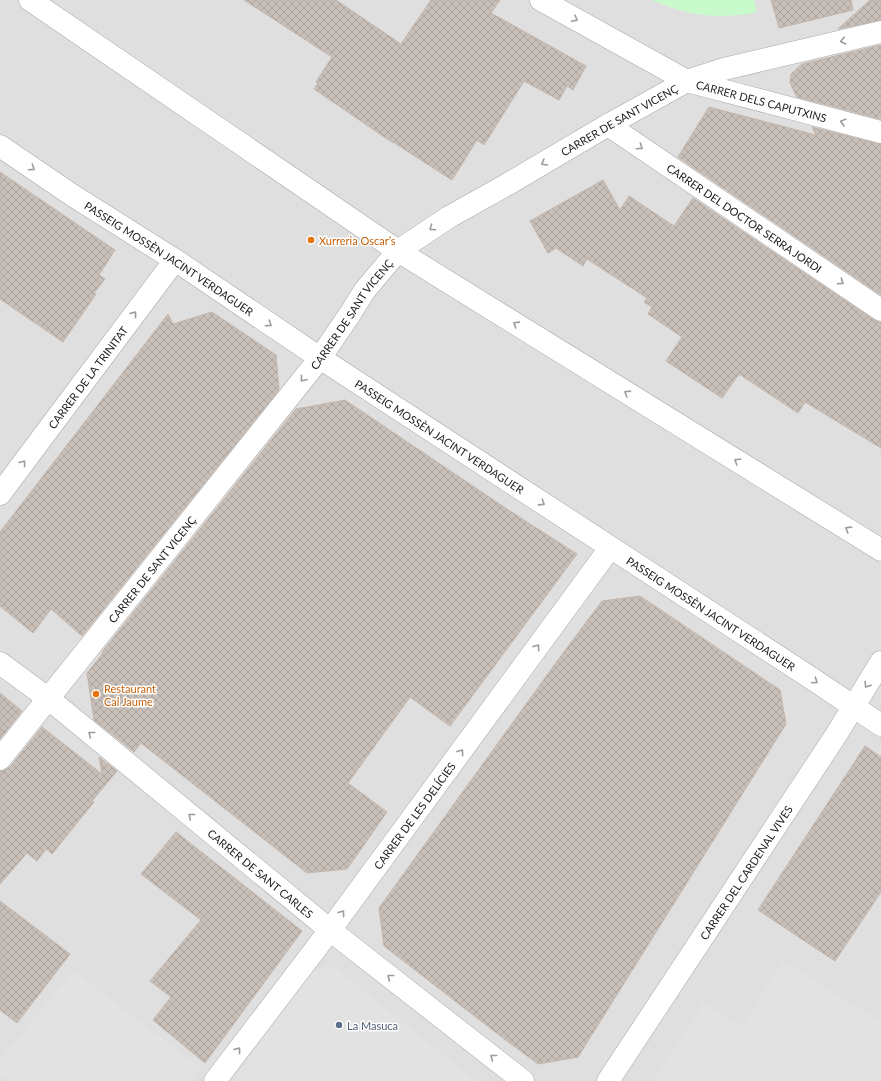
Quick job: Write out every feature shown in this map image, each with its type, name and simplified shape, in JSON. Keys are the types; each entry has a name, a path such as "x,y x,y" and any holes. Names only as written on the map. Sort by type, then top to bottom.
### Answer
{"street":[{"path":"30,0 398,251 881,550"},
{"name":"CARRER DELS CAPUTXINS","path":"541,0 687,81 881,132"},
{"name":"CARRER DE SANT VICENÇ","path":"0,759 320,358 365,290 398,251 449,217 687,81 724,69 881,32"},
{"name":"CARRER DEL DOCTOR SERRA JORDI","path":"608,125 881,310"},
{"name":"PASSEIG MOSSÈN JACINT VERDAGUER","path":"0,146 175,260 320,358 881,725"},
{"name":"CARRER DE LA TRINITAT","path":"0,494 175,260"},
{"name":"CARRER DE LES DELÍCIES","path":"215,1081 330,930 610,548"},
{"name":"CARRER DEL CARDENAL VIVES","path":"608,1081 881,662"},
{"name":"CARRER DE SANT CARLES","path":"0,663 49,699 330,930 523,1081"}],"shaded area":[{"path":"0,0 881,0 881,1081 0,1081"},
{"path":"783,961 881,1022 881,1072 876,1081 654,1081 703,1003 742,1026"},
{"name":"La Masuca","path":"333,966 476,1081 233,1081 311,970"},
{"path":"73,971 201,1068 192,1081 7,1081 0,1075 0,1060"}],"green space":[{"path":"652,0 754,0 757,12 727,16 694,14 672,8"}],"building":[{"path":"244,0 336,0 401,44 431,0 500,0 491,13 586,66 573,90 567,86 559,100 524,81 484,145 477,140 452,180 393,143 314,89 318,83 316,82 332,57"},
{"path":"771,0 851,0 853,10 779,28"},
{"path":"870,0 881,0 881,20 838,29"},
{"path":"881,45 881,119 797,97 790,83 791,74 802,64"},
{"path":"709,107 816,135 812,127 881,144 881,295 678,157"},
{"path":"0,172 115,250 99,275 105,279 94,293 96,294 63,342 0,299"},
{"path":"603,180 620,210 629,196 674,226 693,198 874,320 881,322 881,448 805,402 798,413 739,374 722,398 666,361 682,337 648,314 652,307 644,302 647,298 587,259 583,266 556,248 548,253 530,221"},
{"path":"212,312 276,355 279,390 82,636 51,609 33,633 0,606 0,532 168,314 173,324"},
{"path":"345,400 507,509 577,554 450,726 410,697 348,783 387,812 347,869 307,873 141,743 134,752 94,720 87,673 103,653 102,652 296,409"},
{"path":"640,596 780,690 786,724 578,1057 538,1064 384,946 379,908 602,601"},
{"path":"0,693 22,711 0,739"},
{"path":"42,727 102,774 99,757 117,771 52,854 46,849 37,861 27,853 0,884 0,771 10,767"},
{"path":"865,746 881,757 881,892 835,961 758,910"},
{"path":"176,832 302,931 205,1063 153,1020 171,997 150,981 201,920 141,874"},
{"path":"0,901 70,954 17,1023 0,1010"}],"place":[{"name":"Xurreria Oscar’s","path":"311,240"},
{"name":"Restaurant Cal Jaume","path":"96,694"},
{"name":"La Masuca","path":"339,1025"}]}
